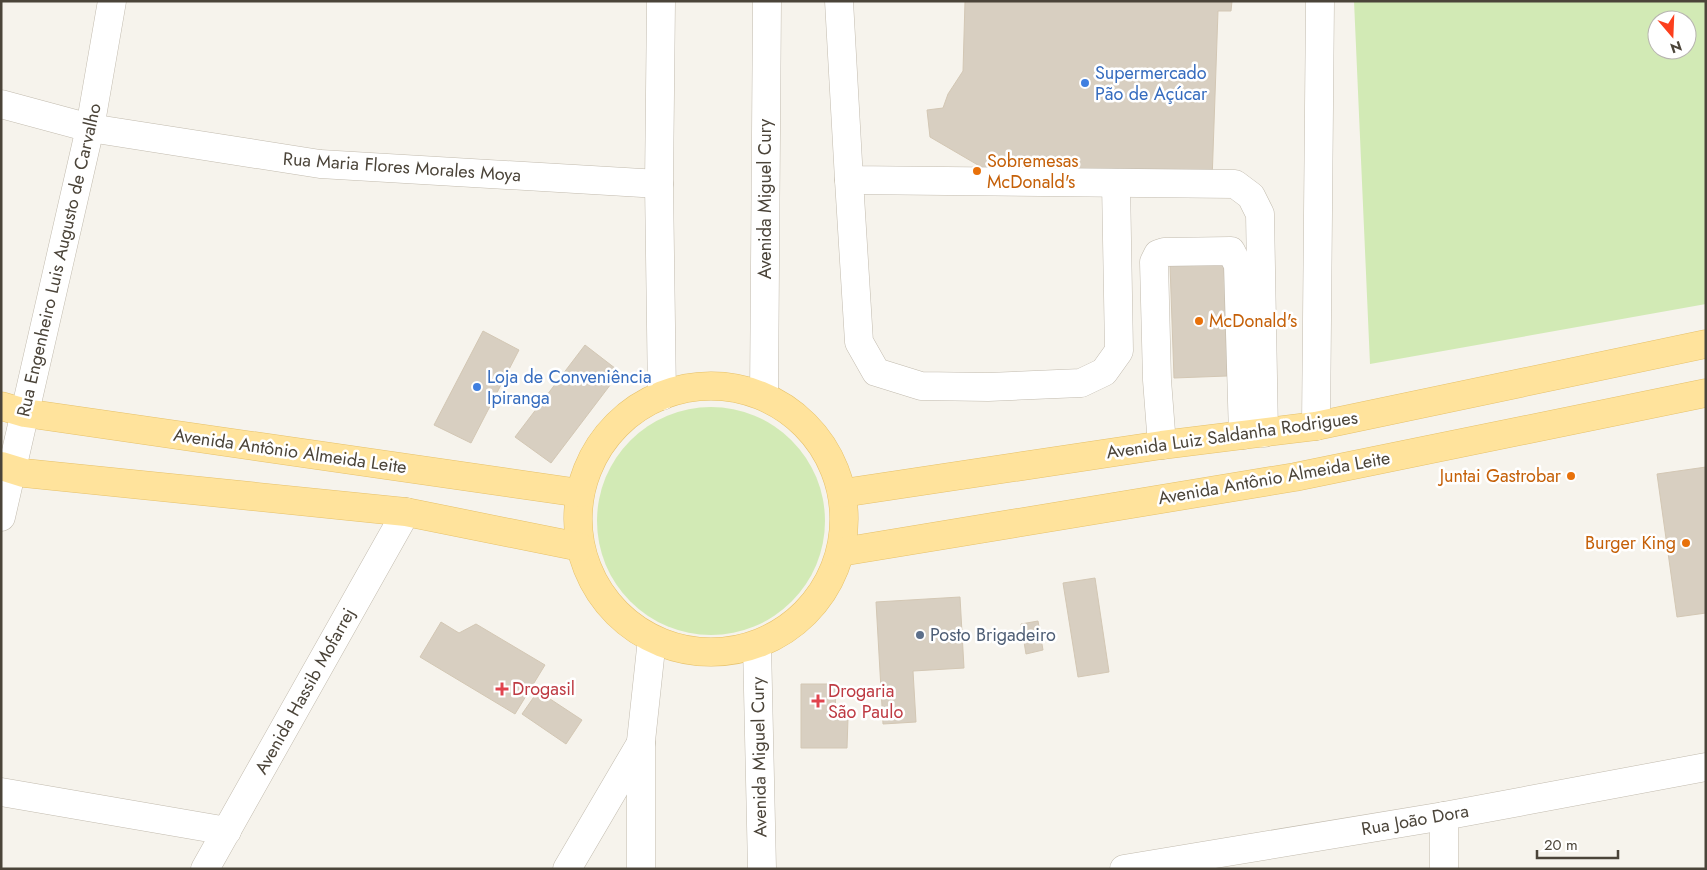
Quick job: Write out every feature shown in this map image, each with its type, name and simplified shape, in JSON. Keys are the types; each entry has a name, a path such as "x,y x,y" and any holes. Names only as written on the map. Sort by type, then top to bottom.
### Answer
{"main road":[{"name":"Avenida Luiz Saldanha Rodrigues","path":"843,493 1162,445 1316,426 1706,344"},
{"path":"695,387 730,387 764,396 798,418 824,448 843,493 845,518 841,552 824,591 794,624 757,645 722,652 686,651 652,639 619,616 594,585 580,547 577,520 580,493 596,452 624,418 662,396 695,387"},
{"name":"Avenida Antônio Almeida Leite","path":"841,552 1294,477 1706,393"},
{"name":"Avenida Antônio Almeida Leite","path":"13,409 580,493"},
{"path":"7,468 24,473 406,512 580,547"}],"street":[{"name":"Rua Engenheiro Luis Augusto de Carvalho","path":"1,517 13,409 90,128 112,1"},
{"path":"661,1 659,184 662,396"},
{"name":"Avenida Miguel Cury","path":"764,396 767,1"},
{"path":"839,1 859,342 876,372 921,386 988,387 1082,383 1104,372 1119,352 1116,183"},
{"path":"1316,426 1320,1"},
{"name":"Rua Maria Flores Morales Moya","path":"1,104 90,128 320,164 659,184"},
{"path":"849,180 1235,184 1251,196 1260,214 1254,434"},
{"path":"1162,445 1157,380 1154,262 1158,254 1164,252 1231,251 1235,255 1238,265 1254,434"},
{"name":"Avenida Hassib Mofarrej","path":"205,869 406,512"},
{"path":"642,869 642,741 652,639"},
{"name":"Avenida Miguel Cury","path":"757,645 762,869"},
{"path":"568,869 642,741"},
{"name":"Rua João Dora","path":"1124,869 1444,816 1706,767"},
{"path":"1,792 227,830"},
{"path":"1444,816 1444,869"}],"green space":[{"path":"1354,1 1706,1 1706,304 1370,364"},
{"path":"711,407 744,412 765,421 783,433 799,449 811,467 820,488 825,521 820,554 811,575 799,593 783,609 765,621 744,630 711,635 678,630 657,621 639,609 623,593 611,575 602,554 597,521 602,488 611,467 623,449 639,433 657,421 678,412"}],"building":[{"name":"Supermercado Pão de Açúcar","path":"965,1 1232,1 1231,11 1218,11 1212,181 995,175 930,137 927,110 943,108 948,94 963,71"},
{"name":"McDonald's","path":"1224,263 1227,376 1174,378 1170,265"},
{"name":"Loja de Conveniência Ipiranga","path":"483,331 519,350 471,443 434,425"},
{"path":"585,345 620,372 551,463 515,437"},
{"name":"Burger King","path":"1706,467 1706,613 1677,617 1657,474"},
{"path":"1095,578 1109,672 1078,677 1063,583"},
{"name":"Posto Brigadeiro","path":"960,597 964,668 913,671 916,722 883,724 876,602"},
{"path":"1038,621 1043,650 1026,654 1021,624"},
{"name":"Drogasil","path":"441,622 459,633 476,624 545,665 515,714 420,657"},
{"name":"Drogaria São Paulo","path":"801,684 836,684 835,718 848,718 847,748 801,748"},
{"path":"538,691 582,720 566,744 522,714"}],"place":[{"name":"Supermercado Pão de Açúcar","path":"1085,83"},
{"name":"Sobremesas McDonald's","path":"977,171"},
{"name":"McDonald's","path":"1199,321"},
{"name":"Loja de Conveniência Ipiranga","path":"477,387"},
{"name":"Juntai Gastrobar","path":"1571,476"},
{"name":"Burger King","path":"1686,543"},
{"name":"Posto Brigadeiro","path":"920,635"},
{"name":"Drogasil","path":"502,689"},
{"name":"Drogaria São Paulo","path":"818,701"}]}
